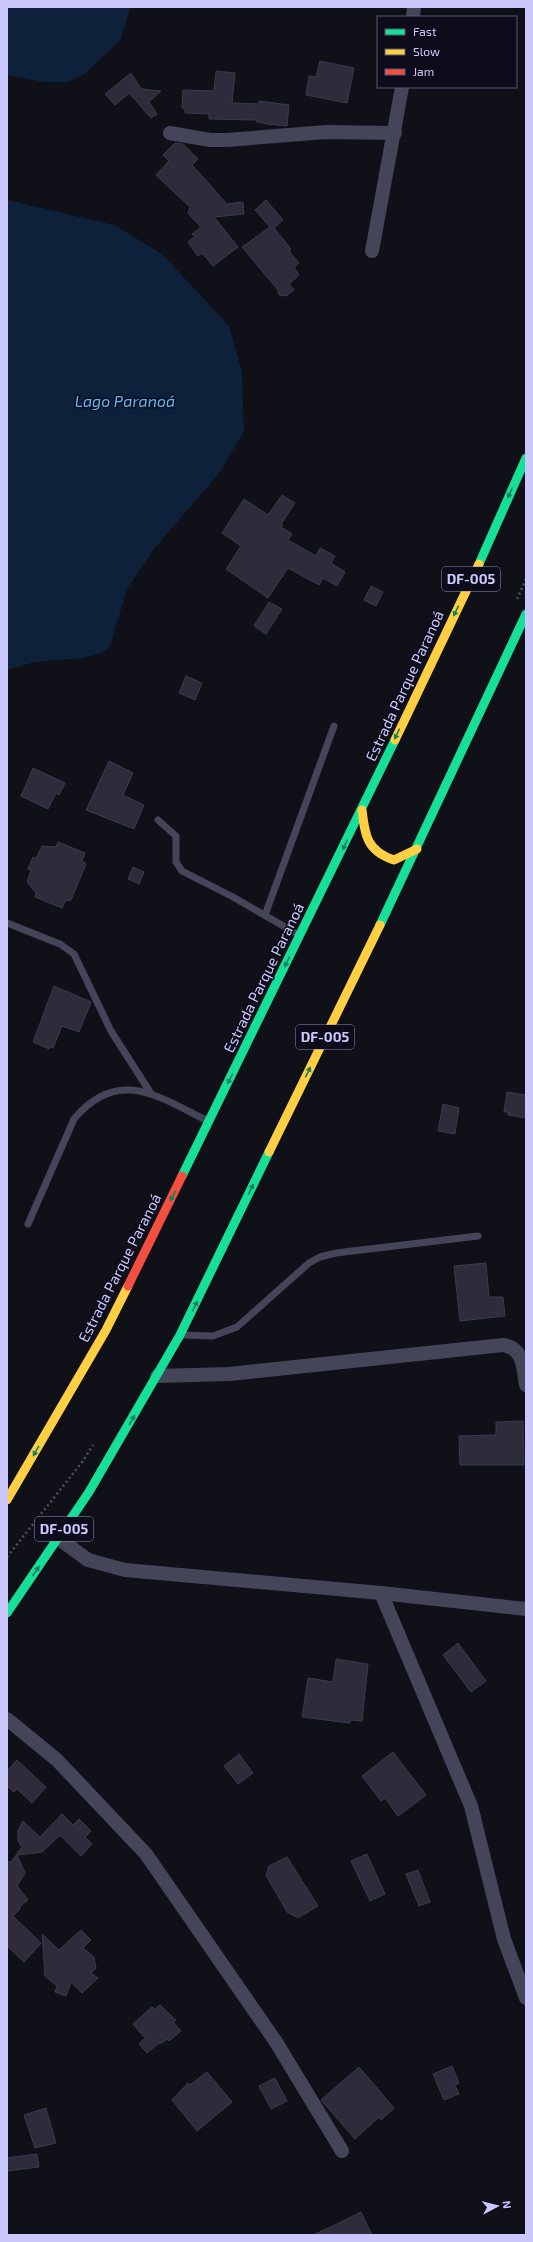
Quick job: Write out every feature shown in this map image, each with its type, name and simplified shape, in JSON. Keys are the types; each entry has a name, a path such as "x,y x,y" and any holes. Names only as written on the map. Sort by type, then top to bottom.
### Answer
{"main road":[{"name":"Estrada Parque Paranoá","path":"7,1500 106,1330 210,1122 362,810 485,551 526,458"},
{"name":"DF-005","path":"7,1613 11,1604 89,1492 180,1336 417,849 526,614"},
{"path":"362,810 365,833 371,847 381,857 394,860 417,849"}],"street":[{"path":"372,251 395,133 402,88"},
{"path":"170,134 210,140 227,140 326,132 395,133"},
{"path":"157,1376 229,1374 503,1345 512,1346 518,1352 521,1359 526,1385"},
{"path":"58,1538 88,1560 125,1570 382,1593 526,1609"},
{"path":"382,1593 471,1806 504,1939 526,1998"},
{"path":"7,1719 57,1760 146,1854 276,2042 342,2151"}],"lane":[{"path":"265,915 334,726"},
{"path":"158,820 176,836 176,862 182,871 300,935"},
{"path":"7,923 60,944 74,954 111,1031 150,1092"},
{"path":"28,1224 74,1120 85,1106 103,1095 114,1092 138,1090 150,1092 210,1122"},
{"path":"180,1336 213,1336 237,1326 309,1263 320,1257 478,1236"}],"path":[{"path":"516,601 526,579"},
{"path":"7,1557 83,1461 95,1442"}],"water":[{"path":"7,7 130,7 121,39 85,74 68,82 44,82 7,75"},
{"name":"Lago Paranoá","path":"7,200 114,225 162,254 229,326 242,372 244,431 221,471 154,549 127,589 110,646 102,653 82,658 35,662 7,670"}],"building":[{"path":"320,61 354,68 347,103 306,95 309,76 316,77"},
{"path":"216,71 235,73 232,103 259,104 259,101 289,105 287,126 257,122 257,120 209,119 209,114 185,113 185,108 182,108 183,90 214,91"},
{"path":"131,73 141,89 161,91 149,102 157,114 151,118 129,93 115,105 105,94"},
{"path":"175,143 183,144 198,159 192,165 227,204 243,202 244,214 214,217 238,247 213,266 202,253 198,256 188,242 195,236 192,234 201,227 188,213 190,207 156,175 169,161 163,155"},
{"path":"266,200 283,220 274,228 291,249 289,251 299,263 294,267 299,275 289,284 294,290 286,296 279,295 278,290 242,247 270,227 255,210"},
{"path":"282,495 295,503 281,524 283,525 281,527 292,534 288,540 316,556 320,548 335,556 331,563 345,572 337,586 323,578 319,585 288,568 268,598 226,569 241,546 222,533 244,499 268,515"},
{"path":"371,586 383,592 376,606 364,600"},
{"path":"269,602 282,609 266,634 254,626"},
{"path":"186,676 202,683 195,700 179,693"},
{"path":"109,761 133,773 123,795 144,805 134,829 86,810"},
{"path":"33,768 65,783 59,795 56,793 48,809 21,796"},
{"path":"58,842 85,853 82,861 86,864 71,900 65,901 62,908 35,897 36,893 27,882 31,870 28,869 33,857 36,859 42,846 56,847"},
{"path":"133,867 144,872 139,884 128,879"},
{"path":"54,986 91,1002 79,1032 62,1026 53,1048 50,1047 49,1049 33,1042"},
{"path":"507,1092 526,1095 526,1118 508,1115 508,1112 504,1112"},
{"path":"443,1104 459,1108 455,1134 438,1131"},
{"path":"486,1263 489,1297 503,1297 505,1316 460,1321 454,1266"},
{"path":"523,1421 524,1465 460,1465 459,1436 496,1435 496,1422"},
{"path":"458,1643 486,1681 471,1692 443,1655"},
{"path":"336,1659 368,1664 362,1721 351,1720 350,1723 302,1717 308,1678 333,1682"},
{"path":"393,1752 426,1795 398,1816 385,1798 381,1801 362,1776"},
{"path":"239,1754 253,1773 238,1784 224,1766"},
{"path":"17,1760 46,1787 32,1803 17,1789 14,1792 7,1786 7,1771"},
{"path":"62,1814 73,1825 79,1819 91,1831 85,1837 92,1844 81,1856 60,1835 42,1852 17,1855 25,1873 17,1886 28,1900 20,1906 20,1909 13,1916 41,1943 24,1962 7,1946 7,1862 11,1862 22,1847 18,1841 18,1831 23,1821 40,1837"},
{"path":"367,1854 385,1894 370,1901 351,1861"},
{"path":"287,1857 318,1906 298,1918 287,1912 266,1875 269,1866"},
{"path":"418,1870 430,1902 419,1906 406,1874"},
{"path":"81,1930 91,1940 83,1948 94,1957 96,1968 91,1973 98,1978 82,1993 71,1982 66,1996 55,1992 57,1986 45,1976 42,1934 59,1950"},
{"path":"160,2005 176,2020 173,2022 181,2031 169,2041 167,2039 162,2043 159,2043 147,2053 139,2044 145,2038 133,2024 152,2007 155,2009"},
{"path":"452,2066 459,2083 455,2085 459,2094 444,2100 433,2074"},
{"path":"359,2067 394,2108 381,2120 379,2117 355,2139 321,2100"},
{"path":"207,2072 232,2102 197,2131 172,2100 188,2083 190,2085"},
{"path":"275,2078 287,2101 271,2109 259,2086"},
{"path":"46,2108 56,2143 35,2148 24,2115"},
{"path":"37,2154 39,2167 7,2171 7,2158"},
{"path":"361,2212 372,2235 313,2235 337,2224"}],"traffic: fast":[{"path":"479,564 526,458"},
{"path":"380,925 526,614"},
{"path":"182,1176 395,740"},
{"path":"7,1613 89,1492 180,1335 269,1152"}],"traffic: slow":[{"path":"395,740 479,564"},
{"path":"362,810 366,835 373,847 378,852 394,860 417,849"},
{"path":"269,1152 380,925"},
{"path":"7,1500 106,1330 128,1286"}],"traffic: jam":[{"path":"128,1286 182,1176"}]}
